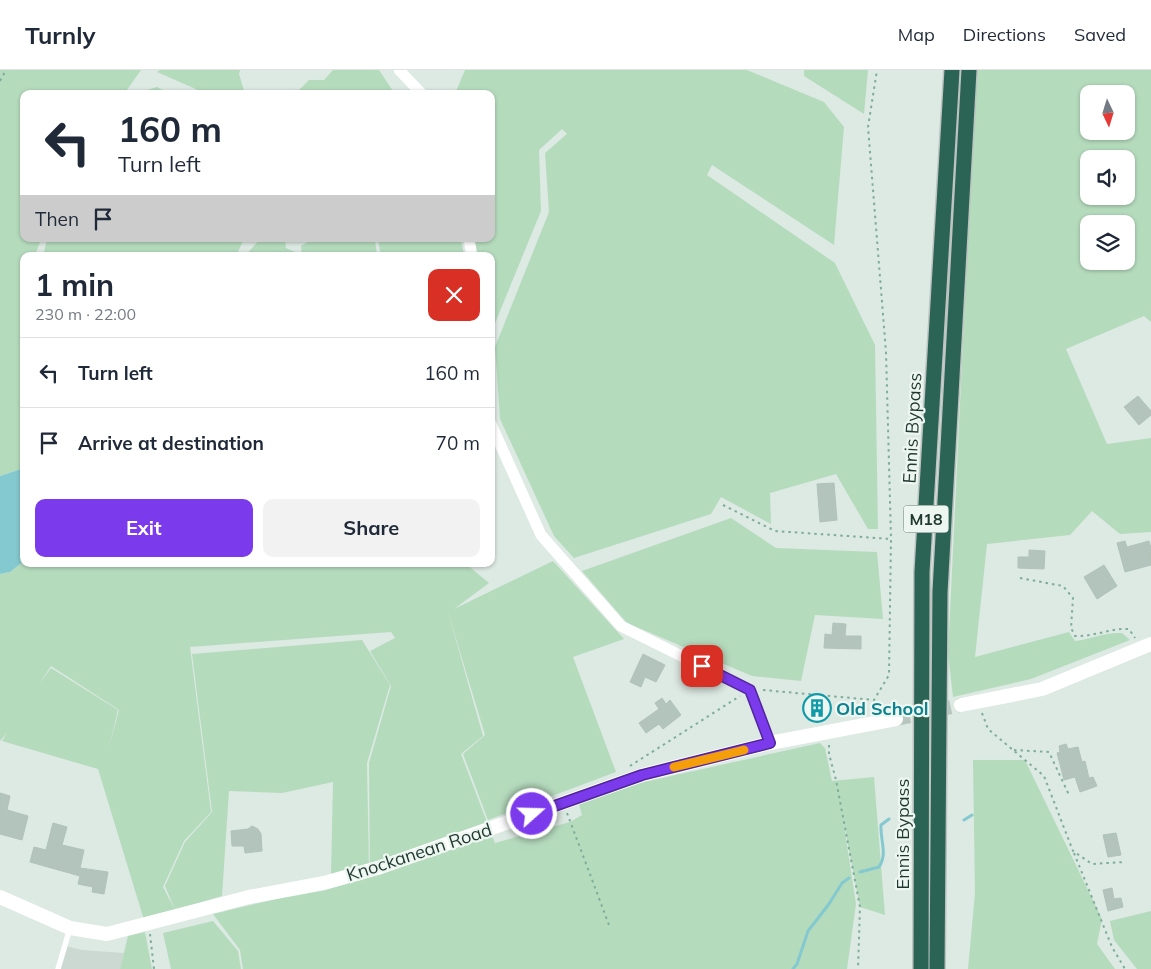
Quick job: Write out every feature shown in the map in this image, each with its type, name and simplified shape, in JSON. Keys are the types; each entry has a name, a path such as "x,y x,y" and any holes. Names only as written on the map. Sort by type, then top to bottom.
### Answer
{"highway":[{"name":"Ennis Bypass","path":"920,969 922,572 952,70"},
{"name":"Ennis Bypass","path":"937,969 940,592 969,70"}],"street":[{"path":"399,70 418,90"},
{"path":"495,433 541,535 621,626 750,690 770,743"},
{"path":"961,705 1042,689 1146,646"},
{"name":"Knockanean Road","path":"0,897 70,928 107,934 249,897 324,883 381,867 642,775 770,743 896,719"}],"lane":[{"path":"58,969 70,928"}],"path":[{"path":"0,81 6,70"},
{"path":"629,766 750,690 874,700 889,675 891,538 886,352 868,127 877,70"},
{"path":"723,505 775,532 891,538"},
{"path":"1020,578 1063,586 1073,598 1070,628 1075,636 1087,637 1117,628 1129,629 1146,646"},
{"path":"978,702 988,729 1044,776 1112,947 1125,969"},
{"path":"830,732 829,754 836,780 860,907 858,969"},
{"path":"1012,749 1049,752 1069,795"},
{"path":"562,803 609,925"},
{"path":"1073,852 1092,864 1124,862"},
{"path":"150,924 154,969"}],"shaded area":[{"path":"66,946 82,950 124,953 120,969 60,969"}],"green space":[{"path":"0,70 141,70 127,90 20,90 20,242 40,242 36,252 20,252 20,469 0,476"},
{"path":"160,70 240,70 239,74 244,90 198,90 157,72"},
{"path":"333,70 379,70 392,90 299,90 309,80 324,80"},
{"path":"465,70 747,70 824,102 844,127 834,245 712,165 707,175 835,263 875,345 878,529 868,529 836,474 770,493 771,524 721,497 711,514 574,558 554,536 500,419 495,347 549,212 545,153 567,134 562,129 539,150 541,211 495,323 495,252 476,252 474,242 495,242 495,90 457,90"},
{"path":"804,70 868,70 864,114 804,76"},
{"path":"976,70 1151,70 1151,322 1144,316 1066,349 1107,444 1151,438 1151,532 1120,534 1092,511 1070,535 987,544 975,657 1069,632 1075,641 1116,633 1122,633 1130,640 1031,679 953,697 948,654"},
{"path":"157,87 163,90 148,90"},
{"path":"46,242 243,242 238,252 44,252"},
{"path":"257,242 285,242 286,248 295,252 249,252"},
{"path":"307,242 375,242 377,252 302,252 301,246"},
{"path":"379,242 462,242 463,252 380,252"},
{"path":"731,518 776,548 877,552 883,619 815,615 801,681 752,676 627,623 582,571"},
{"path":"553,561 624,639 573,657 616,772 488,820 463,754 485,735 448,612 483,736 461,754 495,843 570,822 582,815 579,804 644,782 820,743 825,748 832,781 874,777 885,915 860,907 843,819 856,904 847,969 243,969 240,950 213,914 370,877 369,763 391,686 370,651 395,638 391,632 190,647 211,812 184,841 163,887 175,910 144,920 98,769 2,741 7,733 0,741 0,574 10,572 20,564 20,567 470,567 489,583 454,609","holes":["51,666 119,710 109,747 118,710 51,668 39,684"]},
{"path":"362,640 390,685 367,763 369,867 331,875 333,782 282,793 229,791 222,896 175,910 165,886 185,842 212,812 192,654"},
{"path":"973,760 1025,760 1102,919 1097,944 1115,969 968,969 975,893"},
{"path":"1151,911 1151,969 1137,969 1114,940 1110,921"},
{"path":"213,921 238,951 241,969 171,969 163,933"},
{"path":"145,932 152,969 120,969 128,936"}],"water":[{"path":"20,469 20,564 10,572 0,574 0,476"}],"building":[{"path":"1138,396 1151,411 1151,415 1139,425 1124,407"},
{"path":"834,483 837,520 820,522 817,484"},
{"path":"1125,541 1127,547 1149,541 1151,565 1125,572 1117,543"},
{"path":"1029,550 1045,551 1044,569 1018,568 1018,557 1029,557"},
{"path":"1104,565 1117,586 1097,599 1084,577"},
{"path":"833,623 846,624 845,636 861,636 861,649 824,648 825,634 832,635"},
{"path":"643,654 665,665 656,682 645,677 641,687 630,682"},
{"path":"662,698 666,704 670,700 681,715 663,729 659,724 646,733 639,723 659,709 655,703"},
{"name":"Old School","path":"805,702 828,702 828,713 805,713"},
{"path":"1066,744 1068,749 1078,747 1082,762 1085,761 1089,778 1093,777 1097,786 1080,792 1075,777 1064,780 1057,753 1060,752 1059,746"},
{"path":"0,793 10,796 7,810 28,816 22,840 0,834"},
{"path":"53,823 67,827 62,845 84,850 80,868 108,872 104,894 92,892 93,887 78,884 80,876 30,862 34,847 46,850"},
{"path":"252,826 258,829 261,834 262,851 245,853 244,846 232,846 231,831 248,829"},
{"path":"1116,833 1121,855 1108,857 1103,835"},
{"path":"1112,888 1114,899 1121,898 1123,907 1108,911 1103,890"}],"waterway":[{"path":"964,820 972,815"},
{"path":"860,872 879,867 882,862 881,825 889,819"},
{"path":"793,969 797,964 808,931 829,904 842,883 849,878"}],"tunnel":[{"path":"896,719 961,705"}],"slow traffic":[{"path":"674,767 744,750"}],"place":[{"name":"Old School","path":"817,708"}],"route":[{"path":"532,814 642,775 770,743 750,690 702,666"}]}
